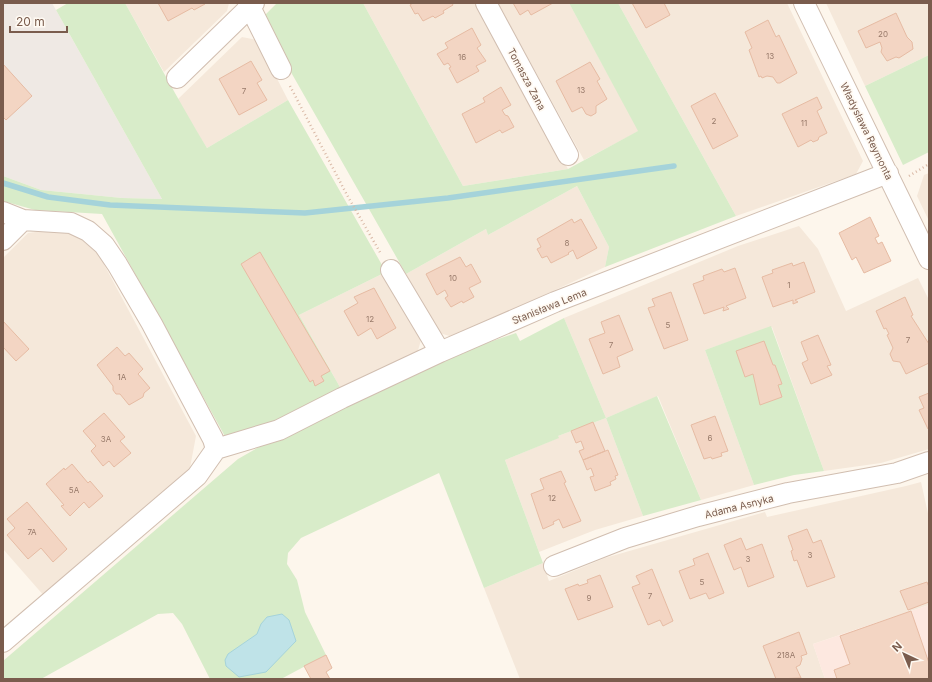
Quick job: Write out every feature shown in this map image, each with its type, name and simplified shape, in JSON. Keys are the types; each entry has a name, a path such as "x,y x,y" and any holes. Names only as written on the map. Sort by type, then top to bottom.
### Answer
{"street":[{"name":"Tomasza Zana","path":"486,3 568,155"},
{"name":"Władysława Reymonta","path":"804,3 929,259"},
{"path":"177,78 251,4 281,69"},
{"name":"Stanisława Lema","path":"216,449 279,430 342,398 440,352 555,302 888,173"},
{"path":"3,212 23,220 71,223 88,231 104,245 118,264 152,324 213,439 216,449 197,476 3,642"},
{"path":"3,240 23,220"},
{"path":"391,270 440,352"},
{"name":"Adama Asnyka","path":"554,566 625,538 698,516 788,494 897,473 929,462"}],"path":[{"path":"281,69 347,195 391,270"}],"shaded area":[{"path":"3,3 52,3 162,199 122,198 41,190 3,176"},
{"path":"125,3 229,3 227,11 164,72"},
{"path":"363,3 478,3 568,169 463,186"},
{"path":"498,3 569,3 639,131 584,160"},
{"path":"618,3 787,3 863,161 856,174 736,216"},
{"path":"826,3 929,3 929,55 865,86"},
{"path":"242,37 257,40 288,100 207,148 177,100"},
{"path":"929,173 929,221 917,196 924,175"},
{"path":"577,186 609,247 605,267 453,337 436,332 406,274 486,229 488,235"},
{"path":"799,226 818,249 846,311 918,278 929,300 929,449 881,463 824,471 772,327 705,350 754,485 701,500 658,396 606,418 564,318 738,246"},
{"path":"51,230 76,235 99,255 196,436 189,473 45,597 3,549 3,258 28,233"},
{"path":"386,272 421,340 417,354 341,389 299,315"},
{"path":"606,418 643,516 595,530 539,552 505,460 558,438 558,436"},
{"path":"921,482 929,518 929,605 813,644 825,679 520,679 484,588 543,563 549,581 605,558 765,512 767,517"},
{"path":"929,605 929,679 825,679 813,644"}],"green space":[{"path":"68,3 125,3 175,94 207,148 288,100 386,272 299,315 341,389 270,425 227,440 102,214 35,210 3,201 3,176 41,190 122,198 162,199 56,10"},
{"path":"277,3 363,3 463,186 568,169 638,131 569,3 618,3 736,216 605,267 609,247 577,186 488,235 486,229 406,274 288,67 263,17"},
{"path":"929,55 929,152 903,165 865,86"},
{"path":"564,318 606,418 558,436 559,438 505,460 543,563 484,588 439,473 301,538 288,553 287,564 297,580 305,612 326,655 281,679 210,679 182,624 173,613 158,614 41,679 3,679 3,661 238,459 287,431 478,346 516,333 520,341"},
{"path":"771,326 824,471 794,475 754,485 705,350"},
{"path":"657,396 701,500 643,516 606,418"}],"water":[{"path":"282,614 289,620 296,641 266,672 239,677 226,666 225,660 228,654 257,634 261,624 267,617"}],"building":[{"path":"158,3 205,4 194,10 192,8 168,21"},
{"path":"413,3 452,3 453,5 443,11 444,13 435,18 433,16 423,21 418,13 415,14 410,5"},
{"path":"513,3 553,3 531,15 528,10 520,15"},
{"path":"632,3 664,3 670,15 646,28"},
{"path":"896,13 907,37 912,42 913,49 899,58 896,57 887,61 881,52 882,48 880,42 866,48 858,31"},
{"path":"768,20 776,37 779,35 797,73 780,83 777,83 773,77 759,77 749,50 752,48 745,32"},
{"path":"472,28 481,45 477,48 486,61 476,66 479,71 457,83 449,68 451,67 448,63 444,65 437,54 448,48 445,43"},
{"path":"251,61 262,80 257,83 267,100 239,115 219,79"},
{"path":"590,62 600,79 597,81 607,99 596,106 596,113 591,116 586,114 582,107 572,112 556,81"},
{"path":"3,64 32,96 6,120 3,117"},
{"path":"501,87 511,105 502,110 505,115 508,116 514,127 502,133 500,130 476,143 462,114 485,102 483,98"},
{"path":"715,93 738,136 713,149 691,106"},
{"path":"817,97 822,108 817,111 827,133 819,137 818,140 813,142 811,140 798,147 782,114"},
{"path":"870,217 879,236 875,238 878,244 882,242 891,261 864,273 856,257 852,260 839,233"},
{"path":"572,219 574,223 581,219 597,248 577,259 573,250 568,253 569,254 551,263 547,256 542,258 537,249 541,247 537,239"},
{"path":"260,252 330,371 321,376 324,381 315,386 313,380 310,382 241,264"},
{"path":"460,257 466,267 471,264 481,282 469,288 474,297 451,307 445,298 448,296 445,290 437,295 426,274"},
{"path":"804,262 815,292 795,300 798,302 793,304 793,300 773,307 762,277 773,273 772,270 792,263 793,266"},
{"path":"735,268 746,298 726,306 729,309 723,311 724,307 704,314 693,284 704,280 703,276 722,269 724,272"},
{"path":"374,288 396,328 377,339 371,328 358,336 344,311 358,303 354,297"},
{"path":"671,292 688,340 664,349 648,308 655,306 652,299"},
{"path":"905,297 913,315 911,316 929,344 929,363 906,374 900,362 893,361 890,354 893,348 887,335 889,334 886,328 884,329 876,311"},
{"path":"619,315 633,350 617,357 620,367 603,374 589,339 605,333 601,322"},
{"path":"3,321 29,349 16,361 3,347"},
{"path":"818,335 831,365 827,366 832,375 811,384 802,363 808,360 801,342"},
{"path":"764,341 782,384 778,385 782,397 760,405 753,374 745,377 736,351"},
{"path":"117,347 125,356 129,353 143,369 138,374 150,388 144,393 143,397 129,405 120,394 116,394 113,390 113,386 97,365"},
{"path":"929,393 928,429 919,410 924,408 919,397"},
{"path":"104,413 125,437 120,441 131,453 114,467 109,461 103,466 91,451 96,446 83,431"},
{"path":"715,416 728,451 721,453 722,456 712,459 711,457 704,459 691,425"},
{"path":"593,422 605,451 583,460 579,451 584,449 581,441 576,443 571,431"},
{"path":"608,450 618,475 615,476 616,479 610,482 611,485 595,491 590,477 594,476 591,468 587,470 583,460"},
{"path":"72,464 88,483 90,481 103,496 89,508 84,502 70,516 61,506 64,505 46,484 64,468 65,470"},
{"path":"561,471 566,482 564,483 581,521 563,528 559,519 553,522 554,524 543,529 531,494 544,489 540,479"},
{"path":"27,502 67,549 53,562 41,548 28,559 7,535 15,528 7,519"},
{"path":"807,529 813,543 821,540 835,577 807,587 797,560 794,561 791,551 793,550 788,536"},
{"path":"741,538 746,550 762,544 774,577 748,587 741,567 734,570 724,545"},
{"path":"708,553 724,593 709,599 706,593 690,599 679,571 695,565 693,559"},
{"path":"652,569 673,621 663,626 660,620 648,625 632,587 640,584 636,576"},
{"path":"600,575 613,607 578,620 565,589 578,584 579,586 588,583 587,580"},
{"path":"927,582 929,587 929,602 908,610 900,591"},
{"path":"911,611 929,663 929,679 837,679 834,670 850,664 840,636"},
{"path":"799,632 807,654 801,656 802,659 800,665 796,667 801,678 776,679 763,646"},
{"path":"326,655 332,668 326,672 330,679 311,679 304,666"}],"waterway":[{"path":"3,183 48,197 110,205 305,213 448,198 674,166"}]}
